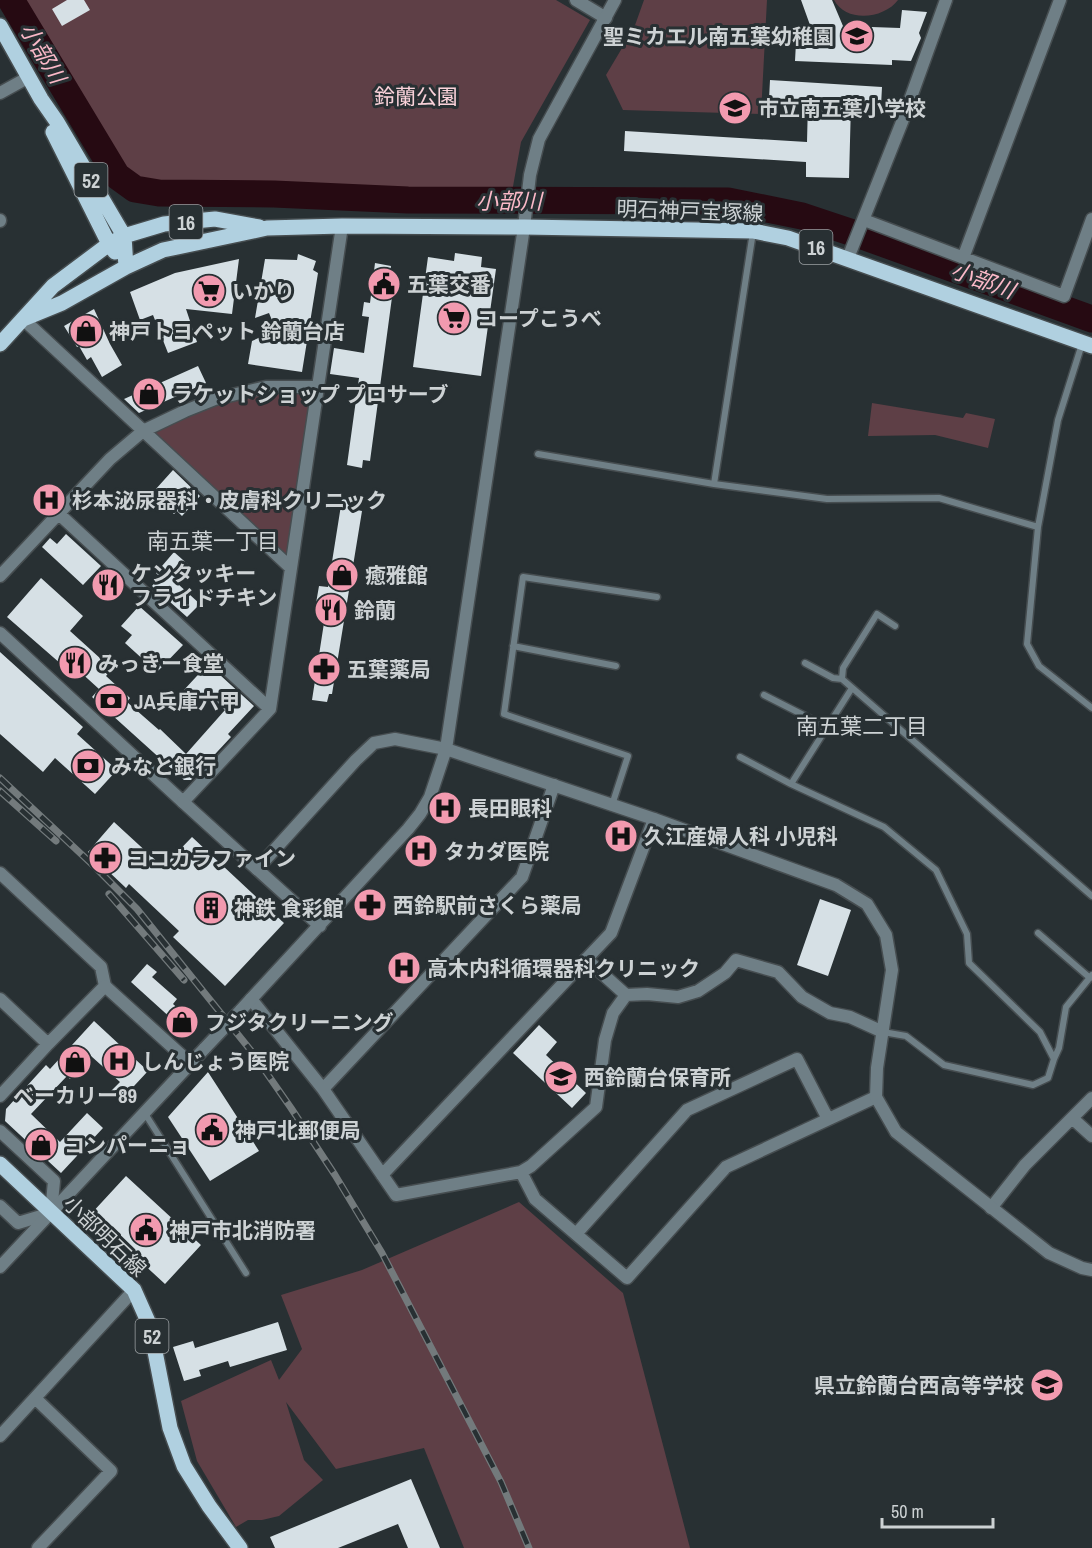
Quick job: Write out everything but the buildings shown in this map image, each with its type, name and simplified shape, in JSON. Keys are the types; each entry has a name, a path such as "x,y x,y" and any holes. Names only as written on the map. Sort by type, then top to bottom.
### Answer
{"main road":[{"name":"52","path":"0,26 28,77 124,236 126,267"},
{"name":"52","path":"41,99 49,124 109,244 126,267"},
{"name":"明石神戸宝塚線","path":"0,344 53,286 109,244 124,236 164,224 216,219 267,228"},
{"name":"明石神戸宝塚線","path":"23,319 62,303 126,267 163,250 267,228 524,221 753,231 788,238 850,252 1087,345"},
{"name":"小部明石線","path":"0,1164 134,1290 150,1326 170,1428 184,1466 209,1506 240,1548"}],"street":[{"path":"576,0 606,18"},
{"path":"0,1267 320,926 408,829 430,797 446,749 530,175 539,139 615,0"},
{"path":"850,252 902,122 946,0"},
{"path":"963,258 1060,0"},
{"path":"0,93 28,77"},
{"path":"864,220 1064,296 1092,219"},
{"path":"183,802 270,709 342,226"},
{"path":"23,319 291,568"},
{"path":"0,576 110,459 143,431 215,399 266,387 318,387"},
{"path":"59,514 270,709"},
{"path":"0,633 320,926"},
{"path":"257,869 374,743 395,739 446,749 654,819 836,885 867,904 886,935 892,970 877,1068 876,1097 896,1132 1049,1253 1082,1268 1092,1270"},
{"path":"322,1089 522,877 554,785"},
{"path":"382,1175 610,933 654,819"},
{"path":"0,873 101,967 105,986 190,1063"},
{"path":"586,959 626,996"},
{"path":"251,999 322,1089 396,1195 521,1172 531,1166 596,1107 605,1040 613,1013 626,996 647,994 678,997 698,992 725,974 736,960 778,972 802,997 812,1003 830,1013 850,1017 883,1032"},
{"path":"0,1096 105,986"},
{"path":"0,999 48,1044"},
{"path":"576,1234 687,1110 797,1059 828,1119"},
{"path":"521,1172 536,1199 627,1278 726,1167 876,1097"},
{"path":"992,1208 1025,1165 1092,1098"},
{"path":"1072,1118 1092,1136"},
{"path":"0,1131 54,1181 51,1213"},
{"path":"0,1206 18,1223 51,1213"},
{"path":"0,1436 134,1290"},
{"path":"36,1398 111,1471 38,1548"}],"lane":[{"path":"714,484 753,231"},
{"path":"1087,345 1058,420 1038,527 1028,644 1039,666 1092,708"},
{"path":"538,454 714,484 827,499 939,498 1038,527"},
{"path":"612,805 628,756 504,714 523,577 657,597"},
{"path":"842,679 843,668 877,614 895,626"},
{"path":"513,646 616,666"},
{"path":"805,663 833,678 842,679 852,687 1092,896"},
{"path":"791,784 852,687"},
{"path":"764,694 827,727"},
{"path":"740,757 791,784 884,827 936,870 967,934 969,963 1040,1032 1054,1059"},
{"path":"883,1032 906,1036 944,1065 1033,1085 1048,1078 1059,1048 1066,1007 1091,976 1038,933"},
{"path":"144,1112 246,1273"}],"green space":[{"name":"鈴蘭公園","path":"556,0 590,20 521,142 512,192 409,194 270,186 160,187 138,184 121,170 20,1"},
{"path":"644,0 767,0 761,114 623,110 606,75 634,28"},
{"path":"834,0 898,0 884,11 865,16 847,12"},
{"path":"266,387 318,387 291,568 143,431 185,411"},
{"path":"872,403 963,418 966,413 995,419 988,448 935,435 868,436"},
{"path":"519,1202 623,1293 690,1548 464,1548 424,1448 336,1469 286,1402 304,1460 323,1480 279,1516 248,1520 236,1527 197,1461 181,1401 271,1360 279,1380 302,1349 281,1295 362,1270"}],"waterway":[{"name":"小部川","path":"11,0 117,176 135,189 159,193 274,194 408,200 728,201 802,216 1092,319"}],"railway":[{"path":"0,778 137,909 252,1052 291,1108 382,1253 501,1482 529,1548"},
{"path":"0,791 56,841"},
{"path":"109,894 184,980"}],"place":[{"name":"聖ミカエル南五葉幼稚園","path":"857,36"},
{"name":"市立南五葉小学校","path":"735,108"},
{"name":"五葉交番","path":"384,284"},
{"name":"いかり","path":"209,291"},
{"name":"コープこうべ","path":"454,318"},
{"name":"神戸トヨペット 鈴蘭台店","path":"86,331"},
{"name":"ラケットショップ プロサーブ","path":"149,394"},
{"name":"杉本泌尿器科・皮膚科クリニック","path":"49,500"},
{"name":"癒雅館","path":"342,575"},
{"name":"ケンタッキー フライドチキン","path":"108,585"},
{"name":"鈴蘭","path":"331,610"},
{"name":"みっきー食堂","path":"75,663"},
{"name":"五葉薬局","path":"324,669"},
{"name":"JA兵庫六甲","path":"111,701"},
{"name":"みなと銀行","path":"88,766"},
{"name":"長田眼科","path":"445,808"},
{"name":"久江産婦人科 小児科","path":"621,836"},
{"name":"タカダ医院","path":"421,851"},
{"name":"ココカラファイン","path":"105,858"},
{"name":"西鈴駅前さくら薬局","path":"370,905"},
{"name":"神鉄 食彩館","path":"211,908"},
{"name":"高木内科循環器科クリニック","path":"404,968"},
{"name":"フジタクリーニング","path":"182,1022"},
{"name":"しんじょう医院","path":"119,1061"},
{"name":"ベーカリー89","path":"75,1062"},
{"name":"西鈴蘭台保育所","path":"561,1077"},
{"name":"神戸北郵便局","path":"212,1130"},
{"name":"コンパーニョ","path":"41,1145"},
{"name":"神戸市北消防署","path":"146,1230"},
{"name":"県立鈴蘭台西高等学校","path":"1047,1385"}],"district":[{"name":"南五葉一丁目","path":"213,541"},
{"name":"南五葉二丁目","path":"862,726"}]}
